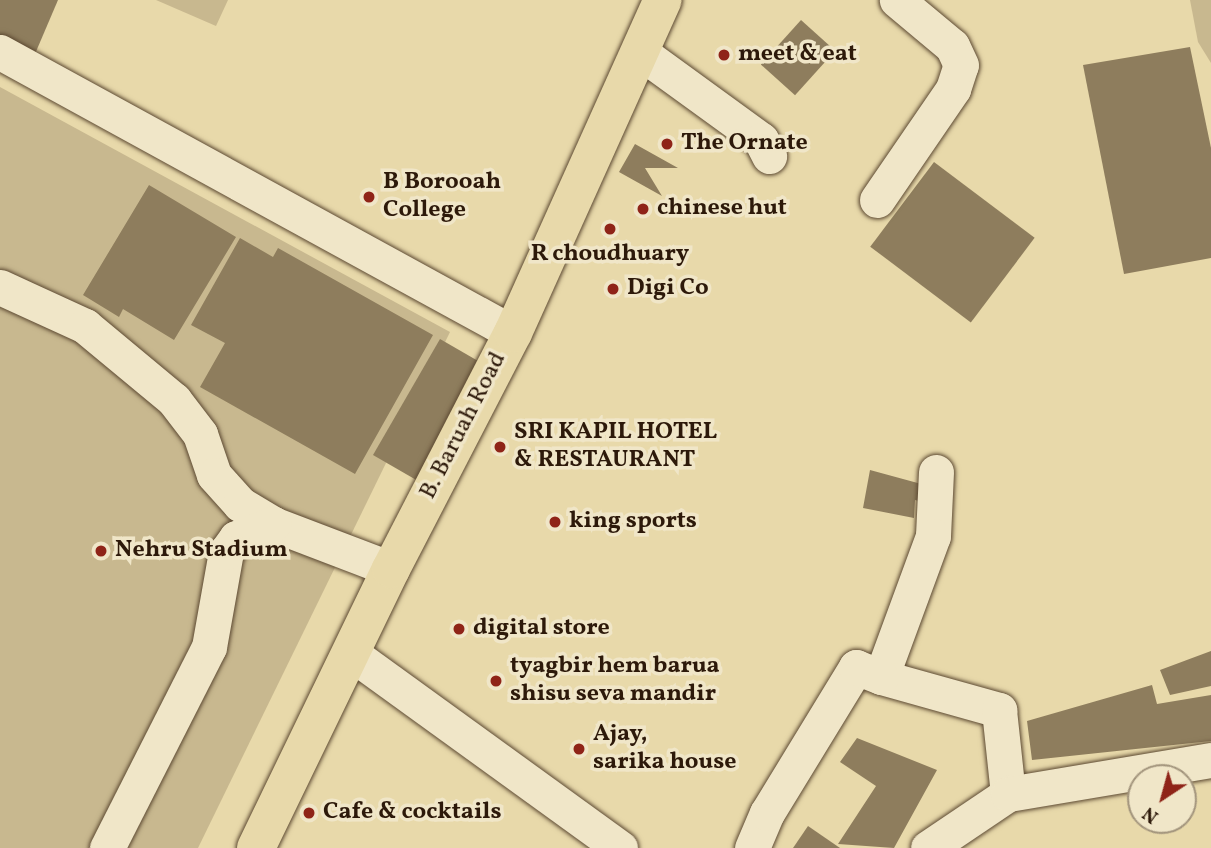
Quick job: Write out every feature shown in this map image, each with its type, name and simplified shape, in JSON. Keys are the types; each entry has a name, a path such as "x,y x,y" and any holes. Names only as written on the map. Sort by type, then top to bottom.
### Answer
{"main road":[{"name":"B. Baruah Road","path":"256,848 391,569 513,333 663,0"}],"street":[{"path":"877,200 953,89 961,65 952,46 897,0"},
{"path":"0,52 513,333"},
{"path":"640,52 761,140 769,156"},
{"path":"0,287 85,326 174,400 200,434 214,475 240,504 273,524 391,569"},
{"path":"881,677 933,536 936,472"},
{"path":"107,848 209,647 226,552 236,538 273,524"},
{"path":"352,654 620,848"},
{"path":"752,848 767,813 856,667 881,677 999,710 1008,794"},
{"path":"928,848 1008,794 1211,760"}],"shaded area":[{"path":"156,0 228,0 216,26"},
{"path":"1190,0 1211,0 1211,63 1198,42"},
{"path":"0,87 450,332 198,848 0,848"}],"building":[{"path":"0,0 58,0 29,68 0,52"},
{"path":"801,20 835,51 795,95 761,65"},
{"path":"1190,47 1211,148 1211,258 1124,274 1083,65"},
{"path":"635,144 678,168 645,168 662,196 619,172"},
{"path":"934,162 1035,238 971,322 870,247"},
{"path":"149,185 236,237 174,340 123,309 119,317 83,295"},
{"path":"240,238 273,257 278,248 433,335 355,474 200,387 225,343 191,325"},
{"path":"440,339 483,364 416,480 373,455"},
{"path":"870,470 925,485 924,502 915,500 914,518 863,508"},
{"path":"1211,651 1211,686 1170,695 1160,670"},
{"path":"1152,685 1157,704 1211,695 1211,741 1032,760 1027,721"},
{"path":"857,738 937,770 894,848 838,844 876,786 840,762"},
{"path":"808,826 840,848 793,848"}],"place":[{"name":"meet & eat","path":"724,55"},
{"name":"The Ornate","path":"667,144"},
{"name":"B Borooah College","path":"369,197"},
{"name":"chinese hut","path":"643,209"},
{"name":"R choudhuary","path":"610,229"},
{"name":"Digi Co","path":"613,289"},
{"name":"SRI KAPIL HOTEL & RESTAURANT","path":"500,447"},
{"name":"king sports","path":"555,522"},
{"name":"Nehru Stadium","path":"101,551"},
{"name":"digital store","path":"459,629"},
{"name":"tyagbir hem barua shisu seva mandir","path":"496,681"},
{"name":"Ajay, sarika house","path":"579,749"},
{"name":"Cafe & cocktails","path":"309,813"}]}
